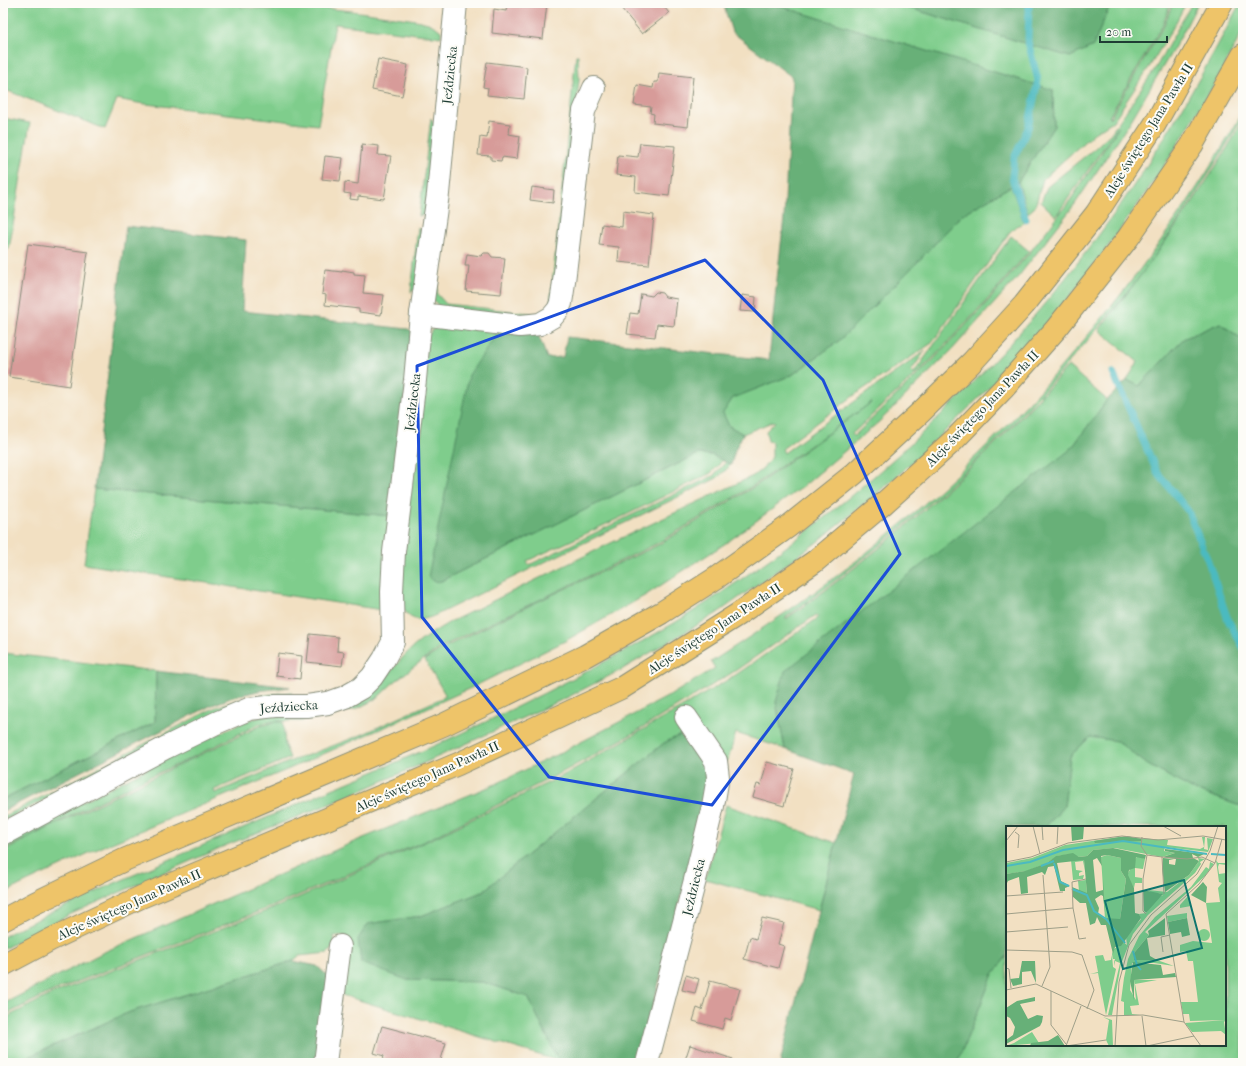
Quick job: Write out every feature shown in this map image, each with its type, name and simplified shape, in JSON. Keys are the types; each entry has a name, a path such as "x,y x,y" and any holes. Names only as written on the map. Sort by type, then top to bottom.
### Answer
{"highway":[{"name":"Aleje świętego Jana Pawła II","path":"3,920 124,860 443,725 585,656 685,598 716,578 789,526 854,474 921,412 973,361 1024,305 1096,214 1146,137 1205,36 1222,3"},
{"name":"Aleje świętego Jana Pawła II","path":"3,965 50,940 140,897 458,764 623,686 737,616 814,562 883,504 954,440 1003,389 1056,329 1128,238 1192,146 1243,55"}],"street":[{"name":"Jeździecka","path":"3,834 216,723 249,709 276,706 307,706 328,703 345,697 361,688 372,677 384,659 392,642 394,552 415,380 421,314 438,194 456,3"},
{"path":"421,314 520,326 540,324 552,317 558,310 561,303 563,290 584,111 594,88"},
{"name":"Jeździecka","path":"647,1063 695,880 713,806 718,777 716,761 686,717"},
{"path":"325,1063 340,946"}],"highlighted area":[{"path":"705,260 823,380 900,554 712,805 549,777 422,617 417,366"}],"green space":[{"path":"3,3 242,3 241,7 273,10 275,3 352,11 416,20 436,27 441,31 441,37 335,24 318,125 138,103 117,99 105,129 3,89"},
{"path":"723,3 770,3 1053,90 1054,126 1018,182 963,214 840,340 792,375 733,398 723,413 729,426 743,434 735,450 731,465 712,455 698,454 437,583 428,577 469,375 500,329 538,334 547,358 563,357 567,337 769,360 784,218 792,77 732,32"},
{"path":"770,3 893,3 1070,57 1093,46 1111,3 1171,3 1163,24 1109,117 1110,118 1164,25 1173,3 1186,3 1150,66 1113,121 1094,133 1043,179 1035,207 1028,213 1018,182 1054,126 1053,90"},
{"path":"893,3 1111,3 1093,46 1070,57"},
{"path":"1192,3 1198,3 1180,38 1130,122 1075,204 1018,277 950,352 880,421 806,484 729,541 646,595 565,641 473,687 385,727 102,847 3,894 3,852 34,835 260,726 283,722 285,746 290,758 214,790 215,793 291,761 361,735 446,696 425,660 441,649 658,545 757,485 872,402 756,484 658,543 441,647 392,684 376,699 356,709 302,721 276,721 259,724 3,850 3,842 178,753 246,721 379,684 414,646 431,633 450,622 615,541 753,476 763,468 772,457 772,442 768,441 766,431 775,422 774,421 743,434 729,426 722,413 733,398 792,375 840,340 963,214 1011,186 1024,223 1016,226 1009,233 932,343 856,394 782,449 784,453 925,351 911,371 914,373 1011,236 1029,251 991,296 933,358 852,434 854,436 934,359 991,298 1030,252 1071,199 1119,127 1056,216 1041,202 1047,187 1111,133 1155,69"},
{"path":"1240,3 1243,3 1243,30 1221,73 1172,154 1109,245 1075,290 1002,375 931,445 894,479 816,543 716,614 621,670 568,697 431,760 339,800 222,847 118,893 71,914 3,949 3,937 17,929 115,883 427,749 572,679 657,633 702,606 774,556 824,518 921,434 966,390 1052,295 1091,245 1143,171 1187,100"},
{"path":"576,55 578,55 579,80 555,302 539,317 441,308 433,299 434,280 438,278 437,294 446,304 538,314 550,305"},
{"path":"1243,112 1243,117 1206,178 1140,276 1095,332 1043,391 980,457 942,492 854,566 785,618 786,619 862,562 934,501 1003,436 1068,366 1107,400 1071,449 776,702 785,749 736,733 728,760 723,763 689,731 664,743 482,892 421,916 368,924 407,980 483,982 528,997 559,1061 342,995 346,936 334,936 333,947 328,953 299,956 293,961 130,1012 14,1063 3,1063 3,1019 52,994 279,906 425,842 562,776 737,674 818,618 816,615 735,671 639,730 561,773 425,841 278,904 51,992 3,1016 3,1004 102,953 356,841 496,784 558,754 671,695 715,668 711,662 798,604 862,557 882,540 935,494 986,446 1035,395 1082,342 1126,288 1168,231 1207,172"},
{"path":"3,118 30,123 9,249 3,248"},
{"path":"431,118 434,124 426,214 419,216"},
{"path":"1243,121 1243,340 1220,323 1183,339 1139,386 1127,380 1138,362 1099,330 1138,279 1193,202"},
{"path":"126,226 246,240 242,311 408,329 412,331 391,516 94,489"},
{"path":"418,227 422,232 416,289 411,292"},
{"path":"1220,323 1243,340 1243,807 1192,789 1148,765 1117,741 1090,737 1070,756 1064,807 1046,826 1006,826 1006,957 993,974 957,1063 780,1063 854,774 785,749 776,702 785,671 1071,449 1107,400 1127,380 1139,386 1183,339"},
{"path":"439,325 500,329 437,583 698,454 712,455 722,460 711,473 626,515 527,561 529,565 713,476 726,462 731,465 717,478 436,615 421,619 410,617 403,607 399,592 427,337 433,329"},
{"path":"94,489 391,516 382,610 84,564"},
{"path":"3,653 156,671 155,722 3,799"},
{"path":"156,671 290,687 258,691 233,697 210,706 3,811 3,799 155,722"},
{"path":"291,692 292,697 167,737 3,821 3,817 214,708 252,697"},
{"path":"689,731 711,770 707,797 638,1063 565,1063 559,1061 528,997 483,982 407,980 361,963 358,939 368,924 421,916 482,892 664,743"},
{"path":"1090,737 1117,741 1148,765 1192,789 1243,807 1243,1063 957,1063 993,974 1006,957 1006,1046 1226,1046 1226,826 1046,826 1064,807 1070,756"},
{"path":"726,805 836,843 819,910 705,879"},
{"path":"293,961 317,966 330,978 318,1063 14,1063 130,1012"}],"building":[{"path":"507,3 547,3 543,39 492,33 494,9 506,11"},
{"path":"617,3 661,3 669,13 642,34"},
{"path":"378,59 408,65 402,96 372,90"},
{"path":"487,62 527,67 524,99 487,95 488,88 483,87"},
{"path":"659,73 693,77 688,127 653,123 654,114 650,113 651,107 634,105 637,85 653,88 654,82 658,82"},
{"path":"489,121 510,124 509,134 520,136 517,159 502,157 501,161 491,160 491,156 478,155 480,137 487,138"},
{"path":"640,143 675,146 669,196 635,192 636,177 616,175 618,155 638,157"},
{"path":"362,144 379,146 378,155 391,156 384,199 358,196 358,200 350,199 351,194 344,193 345,182 358,184"},
{"path":"325,156 343,158 340,181 322,179"},
{"path":"532,187 554,190 553,203 530,200"},
{"path":"623,211 654,215 649,265 618,262 619,247 599,245 602,224 622,227"},
{"path":"28,244 88,252 69,386 9,377"},
{"path":"484,253 489,253 492,257 505,258 501,294 466,291 469,266 465,266 467,254 481,256"},
{"path":"325,270 342,272 342,270 354,272 354,274 365,275 363,293 384,295 381,315 359,312 359,309 325,305 326,295 322,294"},
{"path":"656,292 662,293 665,297 677,299 674,326 657,324 655,337 627,334 630,313 638,314 641,294 652,296"},
{"path":"742,295 756,297 755,312 740,311"},
{"path":"310,634 338,637 337,651 344,652 342,666 307,662"},
{"path":"278,653 302,656 300,679 276,676"},
{"path":"767,762 794,769 784,806 753,797 757,784 761,785"},
{"path":"762,918 784,923 778,944 784,946 778,968 744,959 750,937 756,939"},
{"path":"686,975 699,979 695,993 682,990"},
{"path":"710,981 740,989 731,1020 725,1018 722,1029 693,1021 697,1008 702,1010"},
{"path":"382,1026 446,1043 440,1063 382,1063 384,1056 374,1053"},
{"path":"690,1045 733,1059 731,1063 684,1063"}],"waterway":[{"path":"1026,219 1012,178 1014,158 1028,128 1038,80 1028,42 1029,3"},
{"path":"1113,373 1157,472 1188,511 1208,561 1228,620 1243,647"}]}
